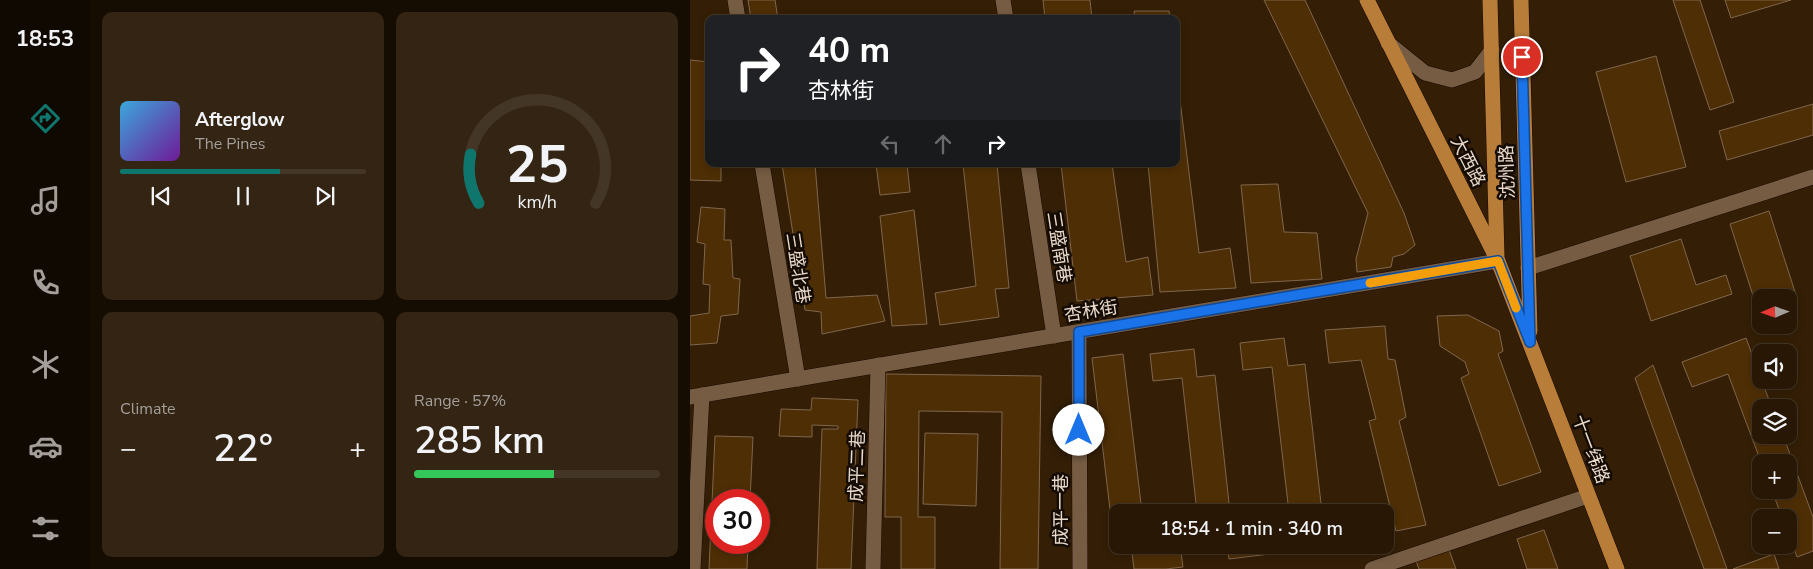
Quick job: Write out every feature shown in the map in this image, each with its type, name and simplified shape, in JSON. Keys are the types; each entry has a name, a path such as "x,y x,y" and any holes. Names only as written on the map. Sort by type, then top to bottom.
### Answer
{"main road":[{"name":"大西路","path":"1367,0 1498,261 1530,342"},
{"name":"沈州路","path":"1490,0 1498,261"},
{"name":"沈州路","path":"1521,0 1530,342"},
{"name":"十一纬路","path":"1530,342 1616,569"}],"street":[{"path":"735,0 737,15"},
{"path":"1003,0 1005,15"},
{"path":"1388,43 1425,73 1452,80 1475,72 1492,50"},
{"name":"三盛北巷","path":"763,167 798,378"},
{"name":"三盛南巷","path":"1028,167 1054,336"},
{"path":"1528,268 1813,177"},
{"name":"杏林街","path":"696,396 1498,261"},
{"name":"成平一巷","path":"1079,332 1080,569"},
{"name":"成平二巷","path":"873,569 878,365"},
{"path":"693,569 696,396"},
{"path":"1372,569 1588,496"}],"building":[{"path":"748,0 775,0 777,15 750,15"},
{"path":"1043,0 1090,0 1092,15 1045,15"},
{"path":"1264,0 1305,0 1404,213 1415,245 1404,254 1393,257 1391,267 1357,272 1356,259 1368,213"},
{"path":"1673,0 1700,0 1734,102 1710,110"},
{"path":"1725,0 1791,0 1731,18"},
{"path":"1134,11 1169,11 1170,15 1134,15"},
{"path":"1656,56 1686,167 1626,182 1596,72"},
{"path":"690,60 705,62 705,167 721,167 721,181 690,180"},
{"path":"1180,100 1199,253 1230,248 1236,288 1160,292 1148,167 1180,167"},
{"path":"1813,104 1813,135 1727,160 1719,131"},
{"path":"782,167 815,167 826,298 877,295 885,321 822,334 821,312 805,310"},
{"path":"876,167 907,167 910,192 880,195"},
{"path":"963,167 997,167 1009,288 995,289 999,317 940,325 935,293 976,286"},
{"path":"1061,167 1112,167 1126,262 1148,257 1153,295 1077,301"},
{"path":"1278,184 1284,232 1317,233 1322,279 1251,283 1241,185"},
{"path":"701,207 725,209 724,240 731,240 733,278 740,279 738,314 721,316 717,343 690,345 690,316 709,313 710,285 703,284 705,244 697,242"},
{"path":"914,210 927,324 892,326 880,216"},
{"path":"1769,211 1794,289 1752,289 1752,292 1730,224"},
{"path":"1681,239 1696,285 1726,275 1732,294 1651,321 1630,256"},
{"path":"1468,315 1499,331 1503,351 1498,354 1541,472 1499,486 1461,378 1469,374 1465,362 1440,346 1437,316"},
{"path":"1385,326 1388,359 1395,360 1406,417 1399,421 1426,525 1396,531 1394,504 1389,504 1369,421 1376,419 1361,360 1329,363 1325,330"},
{"path":"1284,338 1288,366 1305,364 1321,504 1288,504 1272,367 1243,370 1240,343"},
{"path":"1746,338 1752,354 1752,389 1765,389 1769,399 1752,399 1752,438 1728,374 1692,387 1682,362"},
{"path":"1194,349 1197,377 1215,375 1229,504 1196,504 1182,378 1153,381 1150,354"},
{"path":"1123,354 1141,504 1109,504 1092,358"},
{"path":"1653,365 1727,569 1704,569 1635,378"},
{"path":"886,374 1041,376 1038,569 1000,569 1002,412 919,411 918,517 935,517 935,569 901,569 901,517 885,517"},
{"path":"812,398 858,400 851,569 817,569 822,429 838,429 838,426 812,425 812,437 779,436 781,409 811,410"},
{"path":"925,433 978,434 976,506 923,504"},
{"path":"715,436 753,437 751,489 713,489"},
{"path":"1754,444 1786,444 1790,454 1758,454"},
{"path":"1797,473 1813,517 1813,551 1797,557 1797,509 1779,509 1775,499 1797,499"},
{"path":"1544,530 1558,569 1527,569 1517,539"},
{"path":"1449,550 1456,569 1419,569 1416,561"},
{"path":"710,554 748,554 747,569 709,569"},
{"path":"1132,554 1181,554 1183,567 1134,569"},
{"path":"1228,554 1270,554 1229,559"},
{"path":"1774,554 1779,569 1733,569"}],"slow traffic":[{"path":"1370,283 1498,261 1516,308"}],"route":[{"path":"1079,430 1079,332 1498,261 1530,342 1522,57"}]}
